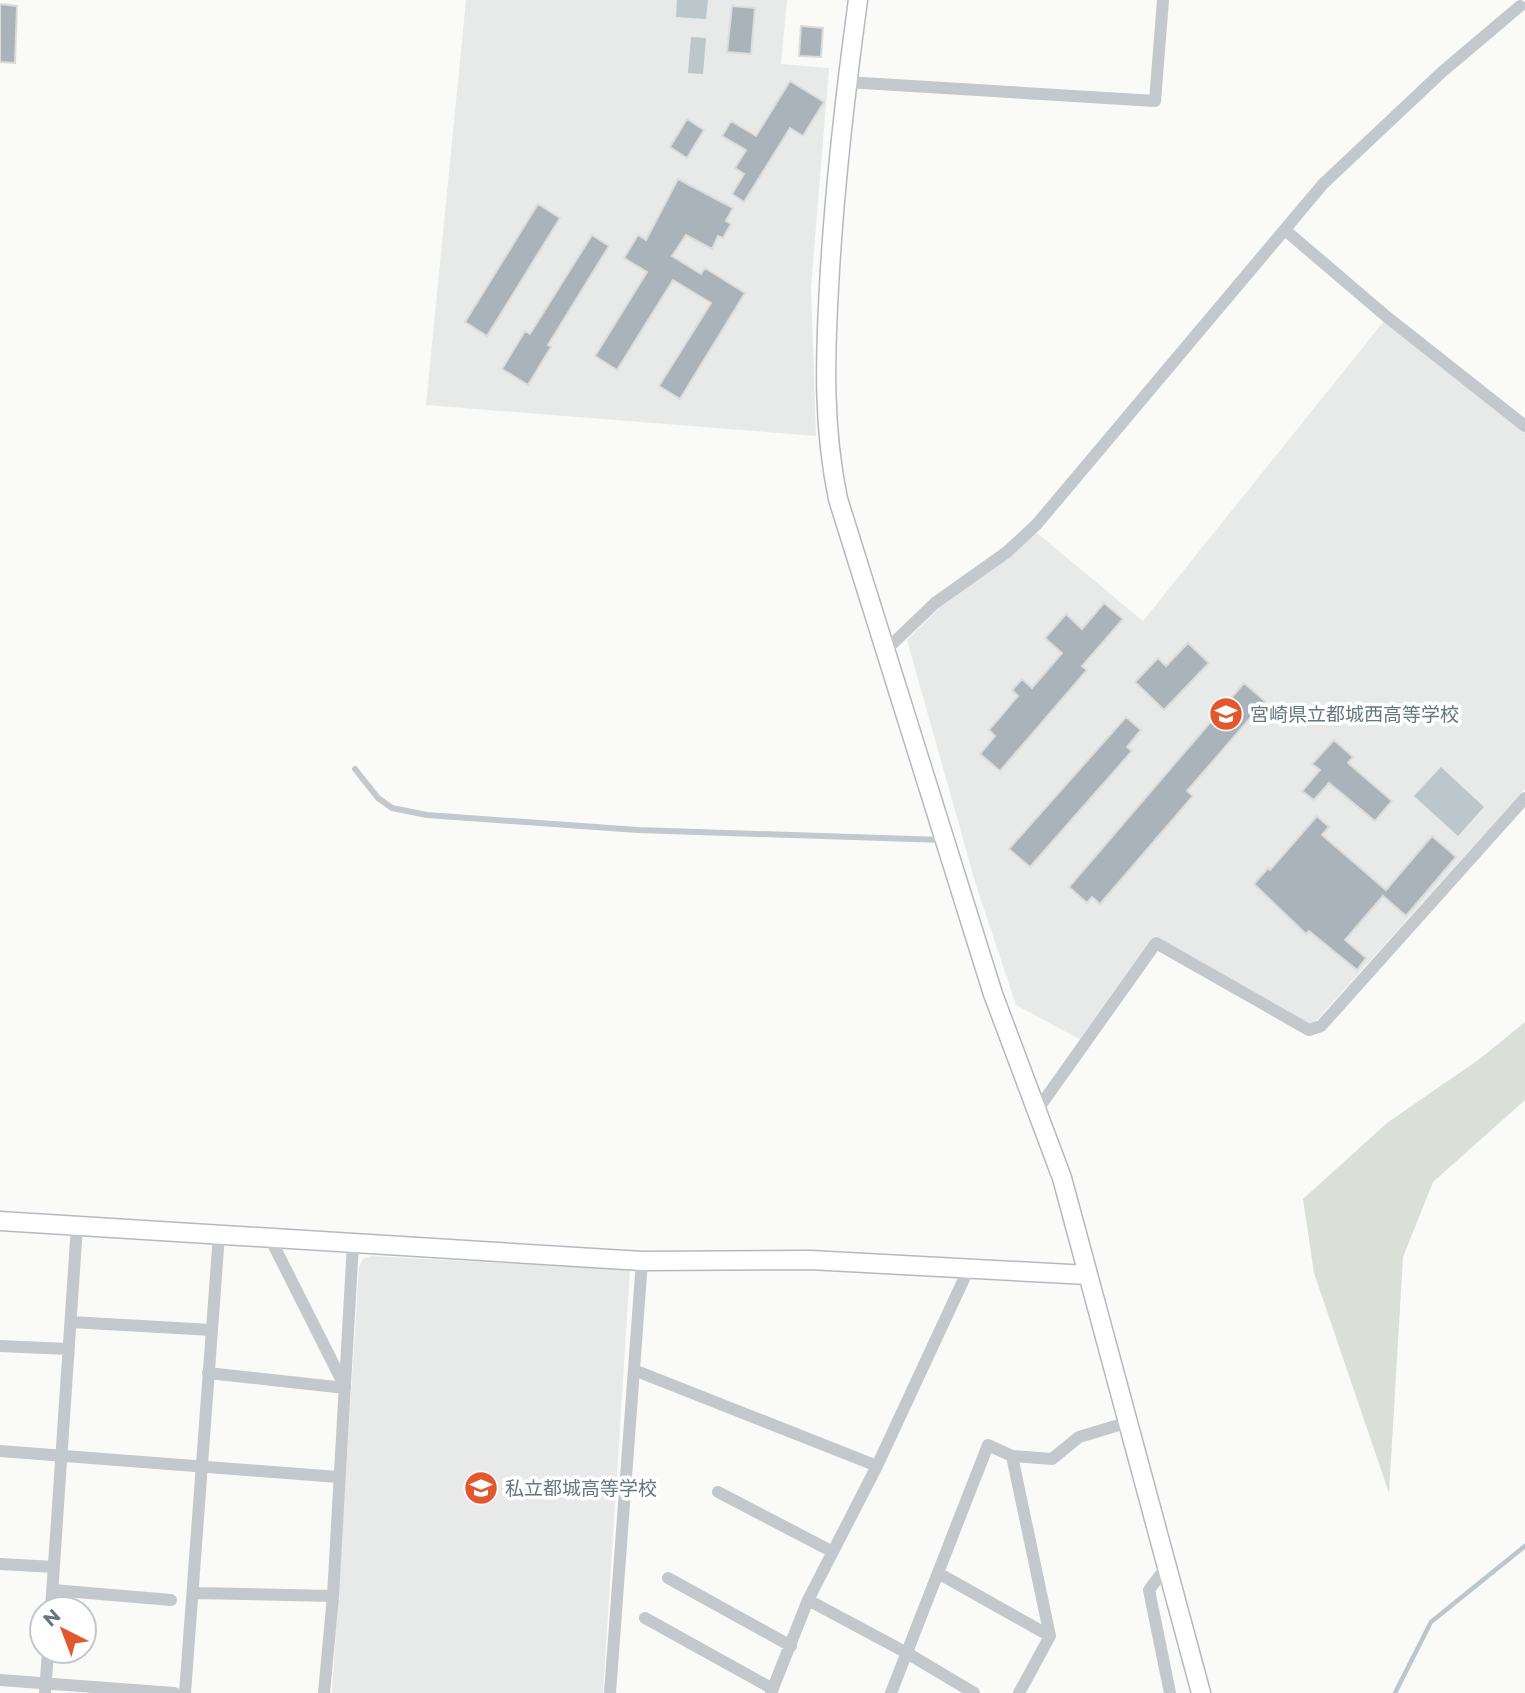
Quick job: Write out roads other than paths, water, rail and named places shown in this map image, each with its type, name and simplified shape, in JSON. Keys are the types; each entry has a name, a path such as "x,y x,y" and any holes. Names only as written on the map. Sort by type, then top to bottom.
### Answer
{"street":[{"path":"858,0 846,82 831,244 827,437 838,499 993,994 1062,1178 1201,1693"},
{"path":"846,82 1155,101 1163,0"},
{"path":"887,649 935,603 1007,552 1037,524 1323,184 1442,72 1522,7"},
{"path":"1285,230 1387,317 1525,426"},
{"path":"1038,1110 1156,943 1309,1030 1321,1026 1525,798"},
{"path":"0,1221 642,1261 810,1260 970,1266 1088,1275"},
{"path":"52,1595 77,1226"},
{"path":"185,1693 195,1593 201,1467 219,1235"},
{"path":"270,1238 345,1388"},
{"path":"324,1693 333,1596 353,1243"},
{"path":"610,1693 642,1261"},
{"path":"645,1618 772,1691 808,1600 877,1466 970,1266"},
{"path":"71,1322 212,1330"},
{"path":"0,1346 68,1349"},
{"path":"634,1370 877,1466"},
{"path":"208,1373 345,1388"},
{"path":"891,1693 988,1445 1012,1455 1052,1459 1079,1437 1129,1422"},
{"path":"0,1451 338,1477"},
{"path":"1012,1455 1051,1636 1019,1693"},
{"path":"718,1492 833,1552"},
{"path":"0,1564 54,1567"},
{"path":"1167,1566 1149,1590 1170,1693"},
{"path":"938,1573 1051,1636"},
{"path":"668,1578 791,1646"},
{"path":"53,1590 170,1600"},
{"path":"195,1593 333,1596"},
{"path":"808,1600 907,1653 974,1693"},
{"path":"45,1688 47,1665"},
{"path":"0,1680 45,1688 173,1693"}],"lane":[{"path":"355,769 377,798 392,808 428,815 638,830 945,840"}],"waterway":[{"path":"1395,1693 1431,1622 1525,1546"}],"place":[{"name":"宮崎県立都城西高等学校","path":"1226,714"},
{"name":"私立都城高等学校","path":"481,1488"}]}
